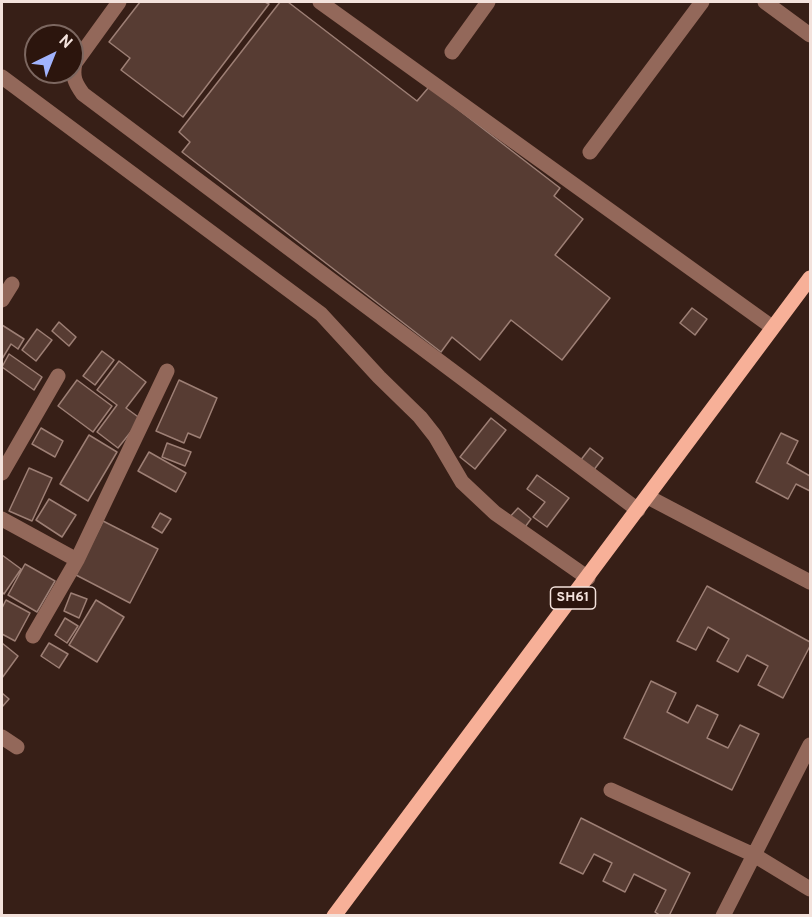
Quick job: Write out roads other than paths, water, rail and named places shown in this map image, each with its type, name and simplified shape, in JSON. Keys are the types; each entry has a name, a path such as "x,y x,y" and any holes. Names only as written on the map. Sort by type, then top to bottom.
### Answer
{"main road":[{"name":"SH61","path":"334,915 810,278"}],"street":[{"path":"120,2 75,63 74,82 83,94 643,503 810,582"},
{"path":"320,2 772,327"},
{"path":"452,52 488,2"},
{"path":"590,152 702,2"},
{"path":"765,2 810,34"},
{"path":"2,77 321,314 379,377 420,417 435,436 462,482 495,513 588,578"},
{"path":"2,300 12,285"},
{"path":"33,636 77,561 167,371"},
{"path":"2,473 58,376"},
{"path":"2,519 77,561"},
{"path":"2,737 17,747"},
{"path":"723,915 810,745"},
{"path":"611,790 754,855 810,889"}]}
